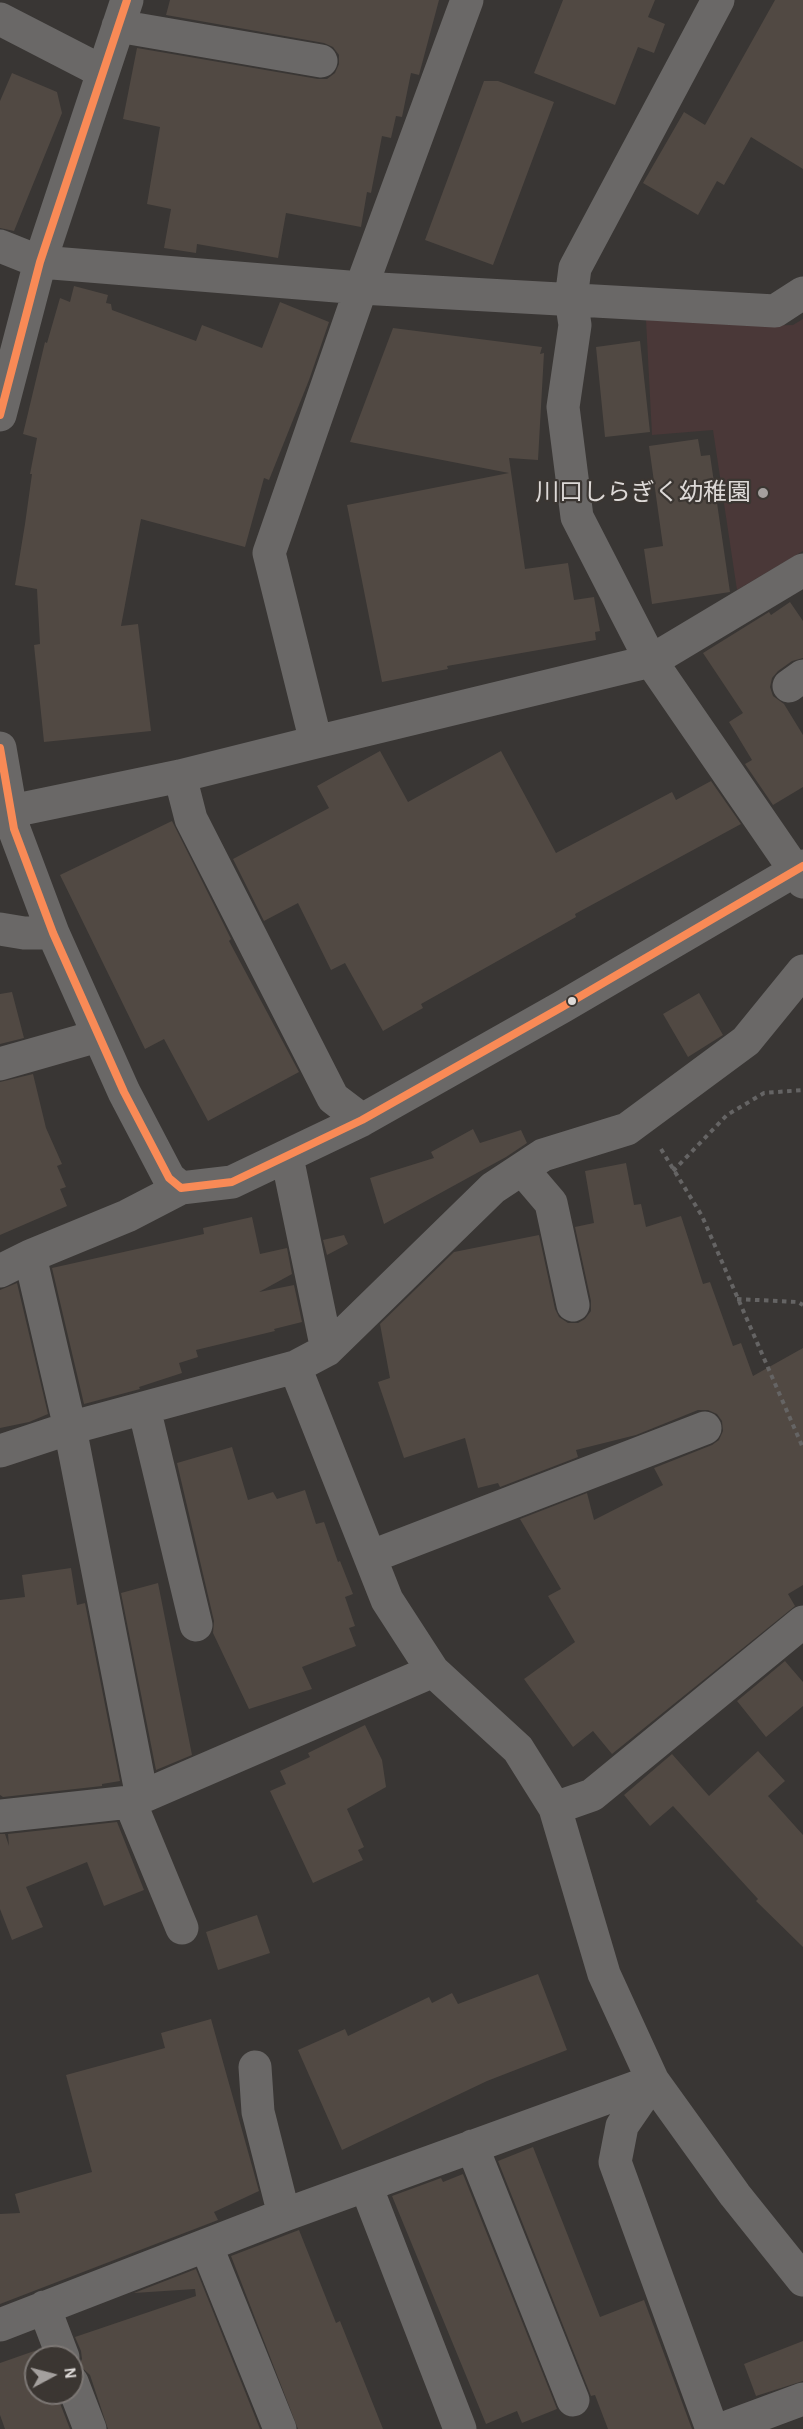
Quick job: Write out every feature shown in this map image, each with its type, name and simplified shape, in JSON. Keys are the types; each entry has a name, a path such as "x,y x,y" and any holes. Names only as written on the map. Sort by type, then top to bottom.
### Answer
{"street":[{"path":"315,741 268,553 361,288 467,0"},
{"path":"0,1271 30,1256 127,1216 181,1188 232,1182 362,1120 800,873 651,662 577,517 563,407 575,325 571,299 575,268 718,0"},
{"path":"0,415 40,262 122,13 321,62"},
{"path":"0,19 103,72"},
{"path":"0,246 40,262 361,288 775,311 803,293"},
{"path":"9,822 315,741 651,662 803,570"},
{"path":"0,748 9,822 53,933 124,1092 169,1178 181,1188"},
{"path":"180,776 191,819 333,1098 362,1120"},
{"path":"0,929 24,933 53,933"},
{"path":"0,1451 70,1428 295,1367 327,1350 493,1188 543,1155 627,1129 746,1041 803,972"},
{"path":"0,1064 98,1036"},
{"path":"287,1157 327,1350"},
{"path":"522,1168 550,1203 573,1305"},
{"path":"30,1256 70,1428 136,1799 182,1928"},
{"path":"295,1367 387,1600 433,1671 518,1749 555,1808 604,1974 653,2080 735,2195 803,2280"},
{"path":"144,1408 196,1625"},
{"path":"370,1557 705,1428"},
{"path":"555,1808 592,1795 803,1622"},
{"path":"0,1816 136,1799 433,1671"},
{"path":"255,2067 258,2112 284,2215"},
{"path":"0,2325 284,2215 653,2080"},
{"path":"653,2080 622,2126 615,2162 712,2429"},
{"path":"472,2146 573,2400"},
{"path":"366,2186 460,2429"},
{"path":"206,2245 280,2429"},
{"path":"44,2307 58,2345"},
{"path":"722,2429 803,2399"},
{"path":"81,2405 90,2429"}],"path":[{"path":"673,1171 727,1115 764,1093 803,1090"},
{"path":"643,1117 673,1171 702,1216 803,1448"},
{"path":"737,1299 798,1302 803,1305"}],"shaded area":[{"name":"川口しらぎく幼稚園","path":"803,319 803,551 737,590 713,430 652,435 646,320 757,326 793,325"}],"building":[{"path":"170,0 439,0 419,75 411,73 402,117 396,116 391,138 382,136 371,193 367,192 361,227 286,213 278,258 197,244 196,253 164,248 171,209 147,204 160,127 123,119 137,48 318,79 327,79 335,73 339,64 339,55 333,47 324,43 166,15"},
{"path":"563,0 655,0 648,17 665,24 654,53 638,47 615,105 534,73"},
{"path":"775,0 803,0 803,169 751,137 724,185 717,181 698,215 643,183 684,112 705,125"},
{"path":"12,73 57,92 62,113 14,231 0,228 0,101"},
{"path":"484,81 498,81 554,102 493,265 425,240"},
{"path":"74,286 108,295 106,303 111,304 112,310 196,341 202,325 262,348 280,302 329,322 309,380 269,480 264,478 245,547 141,519 121,626 138,624 151,731 44,742 34,645 40,644 37,589 15,585 37,438 23,434 45,342 47,343 60,298 70,302"},
{"path":"393,328 542,347 540,354 544,353 538,460 509,458 525,569 568,563 574,600 594,597 600,631 595,632 596,640 447,666 448,669 382,682 347,505 509,473 350,442"},
{"path":"640,341 650,432 605,437 596,347"},
{"path":"698,439 701,456 710,455 730,592 652,604 644,549 663,546 649,446"},
{"path":"790,602 803,621 803,658 792,661 778,671 772,678 770,687 773,696 784,704 803,735 803,787 773,805 745,764 752,760 729,722 743,713 703,653 769,612 771,615"},
{"path":"380,751 408,802 501,751 556,853 672,792 676,800 711,781 741,824 575,914 576,917 421,1004 423,1008 383,1031 345,963 331,970 298,903 264,921 233,859 329,808 317,786"},
{"path":"172,821 231,939 229,941 299,1072 208,1121 164,1039 145,1049 60,875"},
{"path":"12,992 24,1038 0,1044 0,994"},
{"path":"699,993 723,1035 688,1057 663,1014"},
{"path":"33,1074 46,1128 62,1164 57,1166 66,1187 60,1189 67,1206 0,1235 0,1082"},
{"path":"473,1129 480,1143 521,1130 527,1143 506,1157 384,1224 370,1178 434,1158 431,1152"},
{"path":"626,1163 634,1205 641,1204 646,1227 681,1216 703,1284 710,1282 733,1346 741,1343 753,1376 803,1348 803,1585 788,1594 795,1606 612,1754 593,1731 573,1747 524,1679 575,1642 548,1596 561,1589 520,1519 587,1493 594,1520 663,1485 654,1468 712,1445 719,1440 723,1431 722,1421 717,1414 708,1410 698,1410 636,1435 576,1450 578,1457 500,1487 498,1483 478,1488 465,1438 404,1458 378,1382 390,1378 380,1324 454,1252 539,1235 555,1309 559,1317 568,1323 578,1323 585,1319 591,1311 591,1301 575,1227 594,1223 585,1171"},
{"path":"252,1217 260,1254 287,1248 292,1274 259,1292 294,1285 302,1322 274,1329 275,1331 196,1350 198,1357 179,1363 182,1373 139,1387 140,1389 84,1404 52,1268 204,1234 203,1228"},
{"path":"344,1235 348,1244 327,1255 323,1240"},
{"path":"17,1283 48,1414 29,1422 0,1428 0,1290"},
{"path":"232,1447 248,1500 273,1492 277,1499 305,1490 316,1524 324,1522 338,1562 340,1561 353,1594 345,1597 355,1626 349,1628 356,1646 302,1667 312,1689 249,1709 213,1633 214,1621 177,1463"},
{"path":"71,1568 77,1605 85,1603 120,1781 102,1784 102,1786 3,1797 0,1795 0,1600 25,1597 22,1575"},
{"path":"158,1583 192,1755 156,1770 121,1593"},
{"path":"785,1661 803,1682 803,1706 766,1737 737,1701"},
{"path":"365,1725 382,1760 386,1787 347,1809 364,1847 358,1850 363,1860 313,1883 270,1791 286,1784 280,1771 310,1757 308,1753"},
{"path":"758,1751 785,1781 768,1796 803,1835 803,1947 756,1901 758,1899 673,1806 650,1826 624,1795 672,1754 709,1796"},
{"path":"117,1822 144,1890 104,1906 87,1862 26,1887 43,1927 12,1940 0,1909 0,1834 5,1834 9,1846 8,1834"},
{"path":"257,1915 270,1953 218,1970 206,1932"},
{"path":"538,1974 567,2050 487,2081 342,2150 298,2050 345,2029 348,2036 429,1997 432,2003 452,1993 458,2004"},
{"path":"211,2019 259,2191 214,2212 218,2220 0,2304 0,2214 20,2213 15,2194 92,2172 66,2075 165,2048 161,2033"},
{"path":"533,2147 600,2317 644,2300 692,2429 608,2429 595,2395 591,2396 498,2161"},
{"path":"463,2174 557,2409 522,2423 517,2411 486,2424 392,2196 441,2178 443,2182"},
{"path":"299,2230 336,2323 340,2321 383,2429 298,2429 231,2256"},
{"path":"196,2269 260,2429 108,2429 90,2375 84,2370 84,2345 78,2345 75,2337 196,2296 195,2289 134,2293"},
{"path":"803,2341 803,2381 756,2396 744,2364"},
{"path":"24,2355 24,2405 61,2405 70,2429 5,2429 0,2415 0,2363"}],"transit line":[{"path":"0,415 40,262 127,0"},
{"path":"0,748 14,829 53,933 124,1092 169,1178 181,1188 232,1182 362,1120 562,1007 803,866"}],"place":[{"name":"川口しらぎく幼稚園","path":"763,493"}]}
